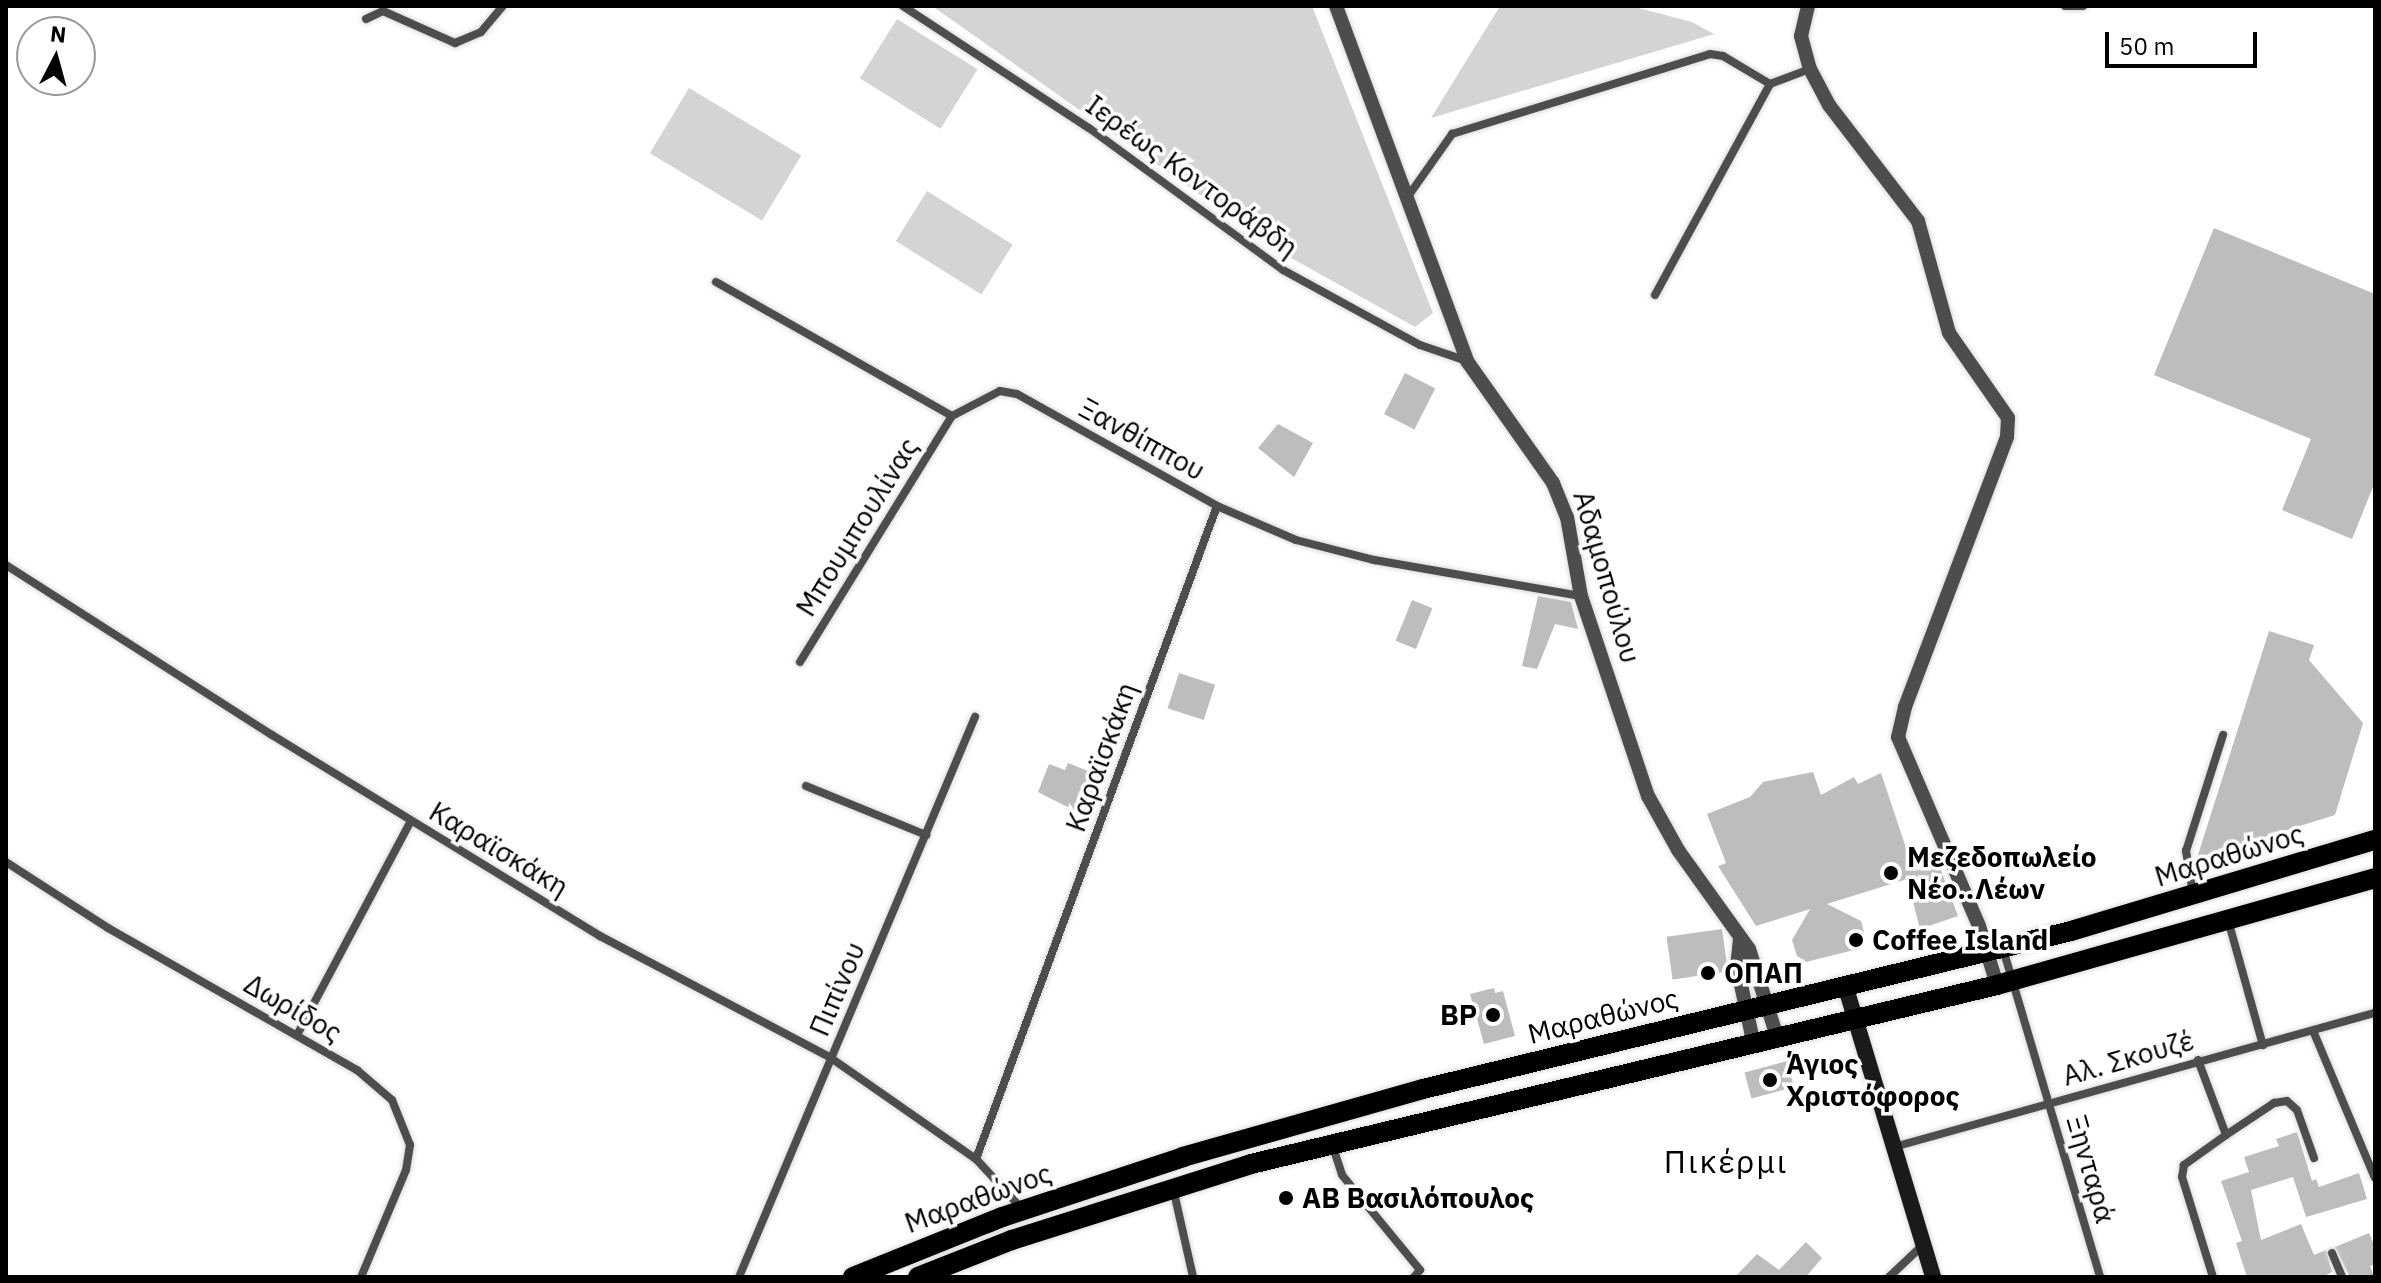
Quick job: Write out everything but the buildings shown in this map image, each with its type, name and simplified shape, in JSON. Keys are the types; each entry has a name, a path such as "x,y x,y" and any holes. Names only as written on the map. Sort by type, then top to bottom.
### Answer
{"main road":[{"name":"Μαραθώνος","path":"853,1277 1024,1210 1183,1157 1423,1089 1994,950 2375,840"},
{"name":"Μαραθώνος","path":"918,1277 1172,1186 1332,1142 1778,1040 2005,983 2375,878"},
{"path":"1845,985 1933,1277"}],"street":[{"path":"366,19 383,11 455,43 481,32 503,6"},
{"name":"Ιερέως Κοντοράβδη","path":"903,6 1089,128 1283,270 1420,345 1467,361"},
{"name":"Αδαμοπούλου","path":"1336,6 1409,195 1467,361 1553,483 1567,517 1581,596 1648,796 1678,850 1754,958 1770,1004 1778,1040"},
{"path":"1808,6 1801,46 1810,69 1829,105 1918,221 1949,333 2008,418 2002,451 1905,707 1898,737 1994,950 2005,983"},
{"path":"2065,6 2083,6"},
{"path":"1409,195 1449,136 1695,59 1719,54 1770,84"},
{"path":"1655,295 1770,84 1810,69"},
{"path":"716,282 952,416"},
{"name":"Ξανθίππου","path":"952,416 991,392 1009,391 1217,506 1323,549 1581,596"},
{"name":"Μπουμπουλίνας","path":"800,662 952,416"},
{"name":"Καραϊσκάκη","path":"976,1159 1217,506"},
{"name":"Καραϊσκάκη","path":"6,565 411,821 600,936 831,1058 976,1159 1024,1210"},
{"name":"Πιπίνου","path":"739,1277 975,717"},
{"path":"2193,895 2186,848 2223,735"},
{"path":"806,786 926,835"},
{"path":"297,1035 411,821"},
{"name":"Δωρίδος","path":"6,862 108,928 357,1070 392,1100 410,1145 400,1194 361,1277"},
{"path":"2228,920 2263,1045"},
{"path":"1740,939 1737,966 1754,1045"},
{"name":"Ξηνταρά","path":"2005,983 2049,1104 2100,1277"},
{"name":"Αλ. Σκουζέ","path":"1893,1147 2198,1060 2314,1033 2375,1013"},
{"path":"2314,1033 2375,1178"},
{"path":"2198,1060 2226,1135"},
{"path":"2213,1277 2182,1171 2190,1159 2274,1103 2287,1101 2297,1110 2314,1158"},
{"path":"1332,1142 1342,1175 1420,1275"},
{"path":"1172,1186 1193,1277"},
{"path":"1889,1277 1924,1245"},
{"path":"2332,1253 2342,1277"}],"shaded area":[{"path":"932,6 1312,6 1433,313 1415,327 1284,254"},
{"path":"1500,6 1631,6 1692,22 1714,34 1431,118"},
{"path":"897,19 978,69 940,129 860,78"},
{"path":"689,88 801,155 762,221 650,153"},
{"path":"927,191 1013,245 981,295 896,241"}],"place":[{"name":"Μεζεδοπωλείο Νέο..Λέων","path":"1891,873"},
{"name":"Coffee Island","path":"1856,940"},
{"name":"ΟΠΑΠ","path":"1708,973"},
{"name":"BP","path":"1493,1015"},
{"name":"Άγιος Χριστόφορος","path":"1770,1080"},
{"name":"ΑΒ Βασιλόπουλος","path":"1286,1198"}],"district":[{"name":"Πικέρμι","path":"1726,1161"}]}
